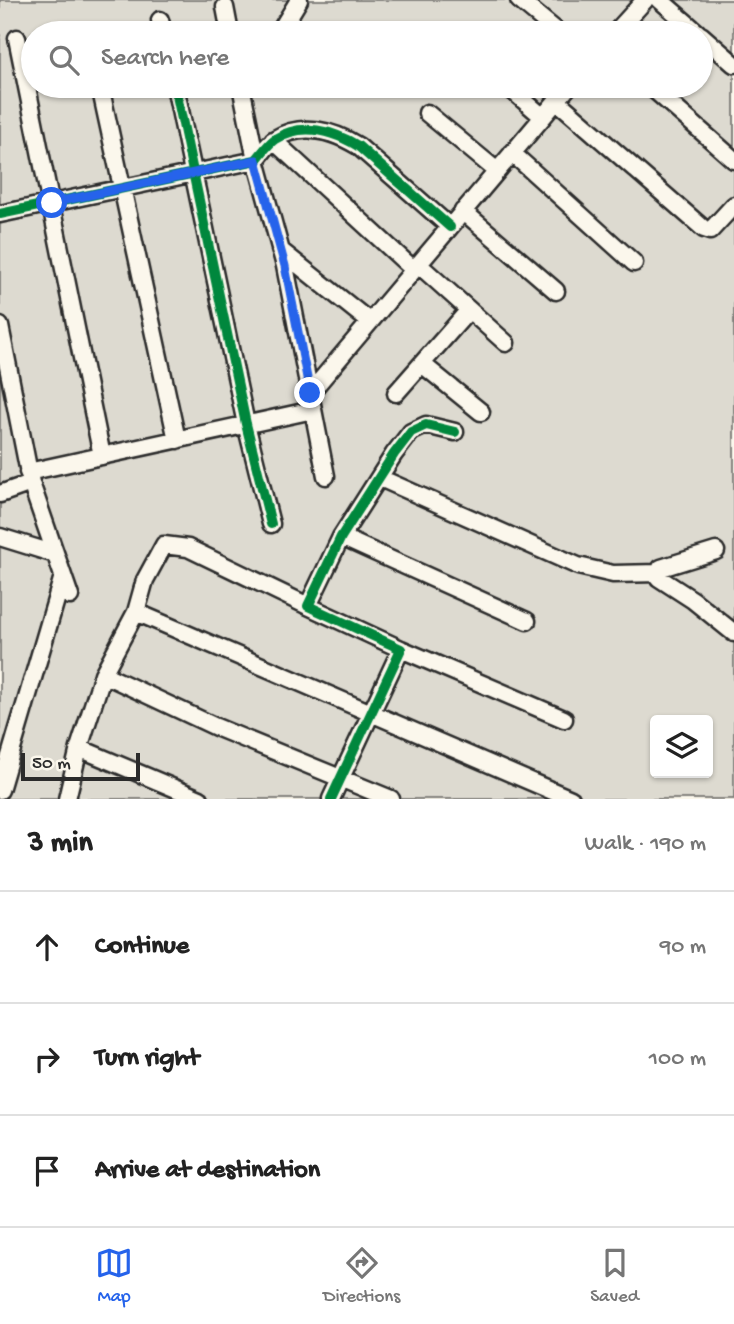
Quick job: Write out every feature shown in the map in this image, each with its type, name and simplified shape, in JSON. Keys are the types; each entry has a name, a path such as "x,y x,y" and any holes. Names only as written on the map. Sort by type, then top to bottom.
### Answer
{"street":[{"path":"286,21 299,0"},
{"path":"519,0 544,21"},
{"path":"660,0 684,21"},
{"path":"624,21 638,2"},
{"path":"225,7 228,21"},
{"path":"17,38 21,57"},
{"path":"713,46 734,64"},
{"path":"30,98 102,456"},
{"path":"103,98 177,440"},
{"path":"178,98 246,424 271,524"},
{"path":"246,98 256,160 280,250 326,476"},
{"path":"520,98 543,117"},
{"path":"310,393 559,98"},
{"path":"664,98 734,160"},
{"path":"557,101 704,229 709,230 716,226 734,205"},
{"path":"426,113 497,172"},
{"path":"0,214 256,160 273,140 293,130 315,129 341,136 358,146 450,227"},
{"path":"273,140 506,343"},
{"path":"512,153 634,263"},
{"path":"463,211 556,291"},
{"path":"280,250 370,322"},
{"path":"396,393 469,310"},
{"path":"0,326 29,478 70,596"},
{"path":"422,364 481,412"},
{"path":"0,494 29,478 102,456 313,410"},
{"path":"308,606 341,537 411,432 426,425 454,432"},
{"path":"380,478 578,566 613,574 659,573"},
{"path":"0,537 55,554"},
{"path":"341,537 527,621"},
{"path":"67,799 79,748 103,674 136,612 145,580 164,545 188,548 401,649 564,719"},
{"path":"716,551 669,564 661,568 659,578 734,633"},
{"path":"0,790 63,576"},
{"path":"136,612 571,799"},
{"path":"331,799 401,649"},
{"path":"103,674 216,727 391,799"},
{"path":"79,748 201,799"}],"shaded area":[{"path":"0,0 734,0 734,799 0,799"}],"cycle path":[{"path":"178,98 246,424 271,524"},
{"path":"0,214 256,160 267,146 285,134 317,130 358,146 450,227"},
{"path":"331,799 401,649 308,606 341,537 411,432 426,425 455,432"}],"route":[{"path":"52,203 256,160 285,266 310,393"}]}
